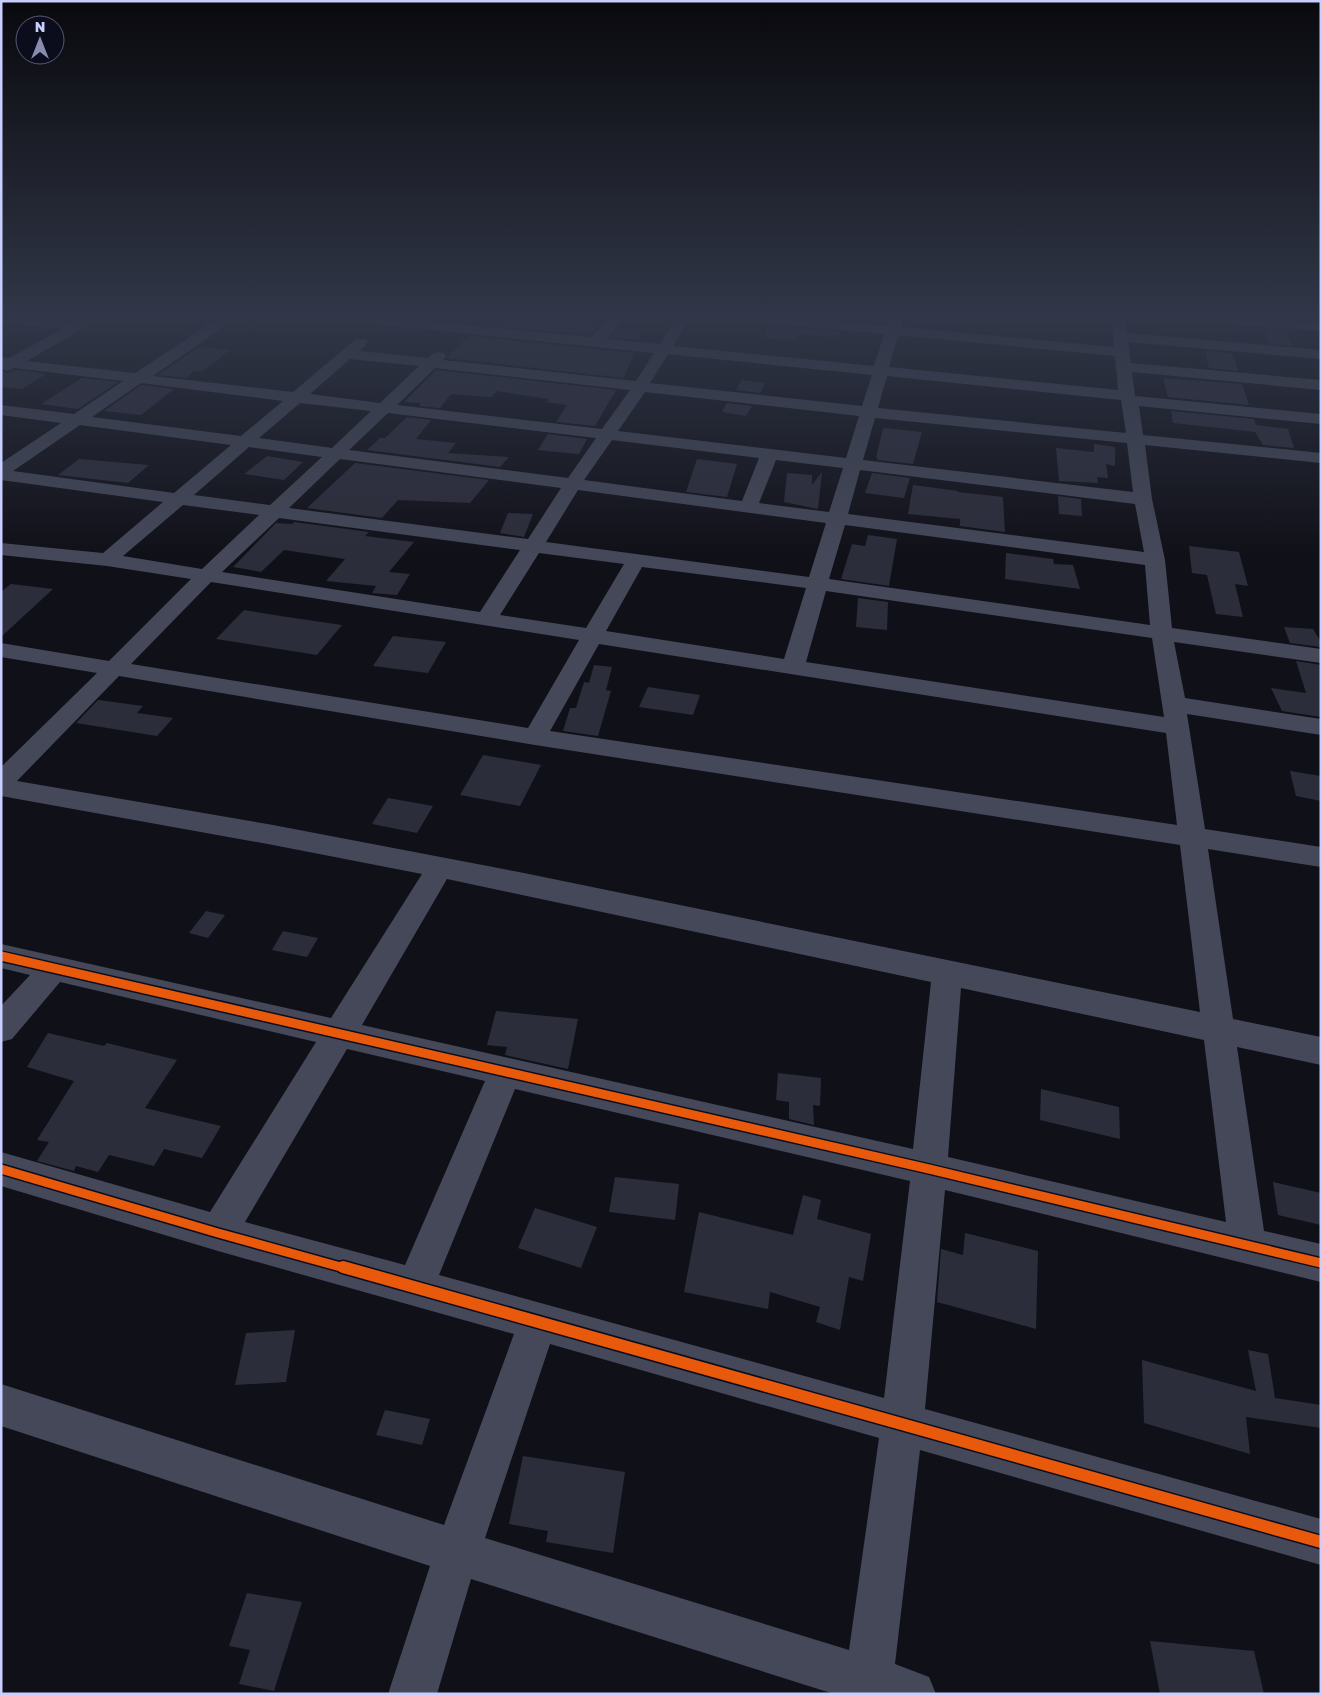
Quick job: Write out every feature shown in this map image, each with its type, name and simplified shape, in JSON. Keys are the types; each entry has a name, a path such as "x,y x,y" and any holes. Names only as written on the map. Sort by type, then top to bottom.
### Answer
{"street":[{"path":"1,472 110,398"},
{"path":"107,560 296,398"},
{"path":"297,398 1143,499"},
{"path":"1,782 207,575 394,398"},
{"path":"487,618 572,485 632,398"},
{"path":"742,398 1321,458"},
{"path":"793,667 873,398"},
{"path":"1128,398 1143,499 1155,560 1162,634 1176,715 1248,1247"},
{"path":"1129,398 1321,419"},
{"path":"1,410 1155,560"},
{"path":"748,508 770,454"},
{"path":"1,476 819,584 1321,656"},
{"path":"1,549 107,560 793,667 1176,715 1321,727"},
{"path":"535,737 636,560"},
{"path":"1,650 535,737 1321,857"},
{"path":"1,787 440,868 1321,1051"},
{"path":"218,1234 440,868"},
{"path":"1,956 340,1032 929,1169 1321,1263"},
{"path":"1,1029 54,968"},
{"path":"867,1687 902,1424 929,1169 947,972"},
{"path":"415,1287 506,1071"},
{"path":"1,1169 218,1234 538,1321 1321,1542"},
{"path":"412,1694 457,1552 538,1321"},
{"path":"1,1405 867,1687 912,1694"}],"building":[{"path":"50,398 94,398 78,409 41,404"},
{"path":"122,398 162,398 141,415 104,411"},
{"path":"408,398 448,398 440,408 419,406 421,403 404,402"},
{"path":"543,398 611,398 595,426 556,422 567,405 546,402 549,399"},
{"path":"1179,398 1247,398 1249,405"},
{"path":"727,403 752,406 746,416 722,412"},
{"path":"1171,411 1254,419 1256,425 1288,429 1294,448 1263,445 1255,432 1173,423"},
{"path":"407,417 431,420 416,439 456,443 448,453 509,457 500,467 367,450 380,438 385,438"},
{"path":"883,428 922,432 913,464 877,460"},
{"path":"548,434 587,439 579,454 538,450"},
{"path":"1094,444 1115,447 1115,466 1106,464 1108,478 1097,477 1098,483 1059,481 1056,448 1094,452"},
{"path":"267,456 303,462 284,480 244,474"},
{"path":"79,459 149,465 128,483 58,475"},
{"path":"697,459 737,464 727,497 686,492"},
{"path":"355,463 489,480 470,503 398,500 382,518 307,508"},
{"path":"822,472 818,509 784,502 787,473 812,475 812,485"},
{"path":"872,473 910,478 904,498 865,493"},
{"path":"913,485 1003,497 1005,532 960,526 960,519 908,514"},
{"path":"1058,496 1081,499 1082,516 1059,514"},
{"path":"508,513 533,514 524,537 500,533"},
{"path":"294,522 369,532 365,536 414,542 389,572 410,574 397,595 372,593 376,586 326,581 345,559 284,550 261,572 233,567 276,523 292,524"},
{"path":"868,535 897,539 889,586 841,579 852,544 865,546"},
{"path":"1189,546 1239,552 1248,586 1235,584 1243,617 1216,614 1207,575 1192,573"},
{"path":"1006,553 1053,559 1054,564 1073,565 1080,589 1005,579"},
{"path":"11,584 53,589 1,637 1,592"},
{"path":"858,598 888,602 887,630 856,627"},
{"path":"244,610 342,625 317,655 216,639"},
{"path":"1284,627 1313,629 1321,642 1321,647 1290,643"},
{"path":"393,636 446,642 428,673 373,666"},
{"path":"1296,661 1321,665 1321,717 1282,711 1271,688 1306,693"},
{"path":"594,665 612,667 606,690 611,691 598,736 563,731 570,708 576,708 584,682 589,683"},
{"path":"648,687 700,695 693,715 639,707"},
{"path":"98,700 143,706 137,713 173,718 157,736 76,723"},
{"path":"483,755 541,765 520,806 460,795"},
{"path":"1290,771 1321,776 1321,801 1296,796"},
{"path":"388,798 433,806 417,833 372,824"},
{"path":"206,911 225,915 208,938 189,933"},
{"path":"283,931 318,938 307,957 272,950"},
{"path":"496,1011 578,1019 568,1069 505,1055 507,1047 487,1045"},
{"path":"48,1033 104,1046 107,1043 177,1060 145,1108 221,1126 202,1158 164,1149 154,1166 109,1155 98,1172 76,1166 74,1171 37,1161 49,1142 37,1140 74,1081 27,1067"},
{"path":"778,1073 821,1078 820,1106 813,1105 814,1125 789,1119 789,1102 776,1100"},
{"path":"1041,1089 1119,1107 1120,1139 1040,1120"},
{"path":"615,1177 679,1184 675,1220 609,1212"},
{"path":"1273,1182 1321,1193 1321,1225 1278,1215"},
{"path":"803,1195 821,1200 817,1219 871,1234 863,1281 849,1277 840,1330 816,1322 820,1307 770,1292 768,1309 684,1292 699,1212 793,1235"},
{"path":"535,1208 597,1227 581,1268 518,1248"},
{"path":"965,1233 1038,1251 1036,1329 937,1302 941,1249 963,1255"},
{"path":"295,1330 286,1382 235,1385 246,1333"},
{"path":"1248,1350 1268,1354 1275,1398 1321,1405 1321,1428 1246,1417 1250,1454 1144,1423 1142,1360 1256,1391"},
{"path":"385,1410 430,1419 422,1445 376,1435"},
{"path":"523,1456 625,1472 613,1553 546,1542 548,1531 509,1524"},
{"path":"247,1593 302,1602 274,1691 239,1684 250,1650 229,1646"},
{"path":"1150,1641 1254,1651 1264,1694 1160,1694"}],"cycle path":[{"path":"1,956 929,1169 1321,1263"},
{"path":"1,1169 218,1233 538,1321 1321,1542"}]}
